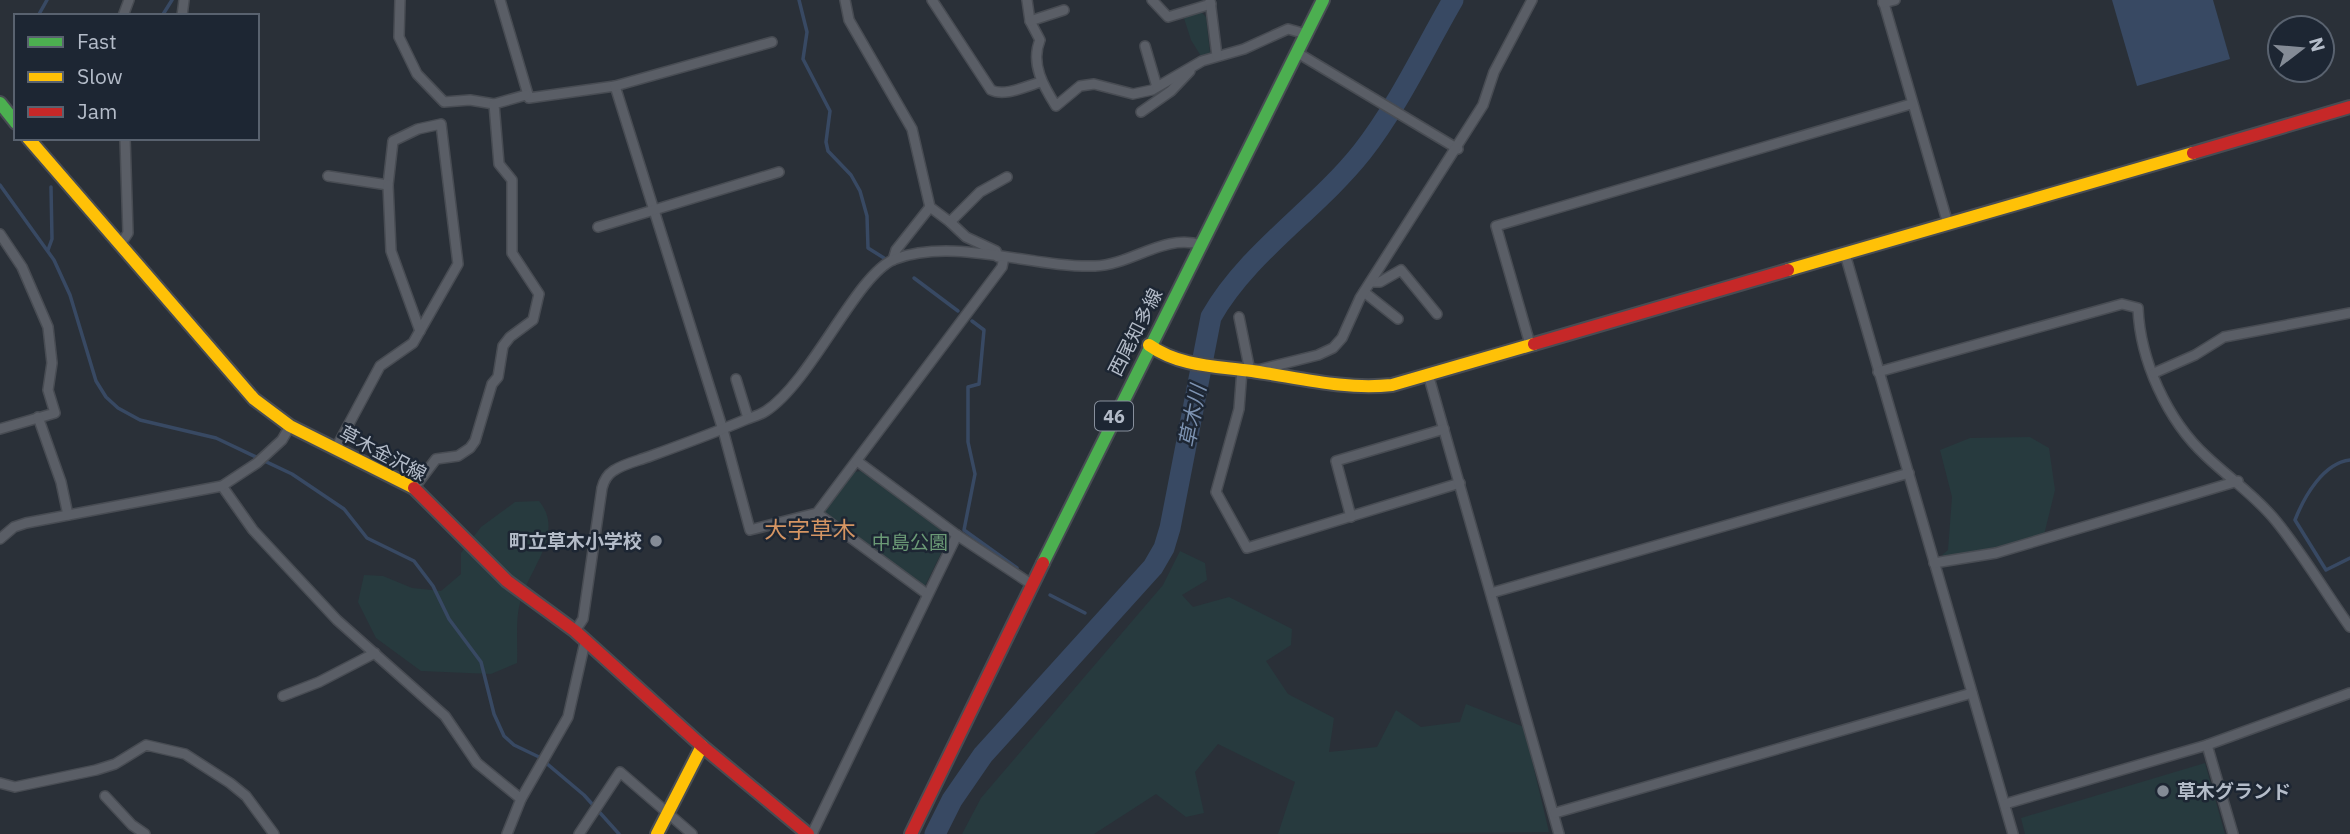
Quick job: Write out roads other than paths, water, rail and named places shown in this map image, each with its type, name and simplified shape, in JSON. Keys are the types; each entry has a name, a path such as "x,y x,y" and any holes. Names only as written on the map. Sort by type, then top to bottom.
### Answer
{"main road":[{"name":"西尾知多線","path":"911,834 1149,345 1323,0"},
{"path":"0,103 14,120"},
{"path":"1149,345 1159,354 1185,361 1279,378 1370,388 1428,374 2350,107"},
{"name":"草木金沢線","path":"30,140 254,399 290,426 414,488 507,581 575,631 702,746 810,834"},
{"path":"657,834 702,746"}],"street":[{"path":"400,0 399,37 417,74 444,102 470,100 494,104 526,95 535,98 615,86 772,42"},
{"path":"500,0 526,95"},
{"path":"615,86 723,430 750,530 817,513 1002,267 1001,257 996,251 966,237 930,207 912,129 849,20 845,0"},
{"path":"932,0 991,90 996,93 1011,91 1041,82"},
{"path":"1027,0 1030,21 1040,40 1036,50 1041,82 1056,106 1080,86 1094,84 1133,94 1157,87 1217,56 1244,49 1288,29 1306,34"},
{"path":"1152,0 1168,17 1211,2 1217,56"},
{"path":"1248,371 1318,355 1333,348 1342,338 1364,292 1458,149 1483,105 1494,72 1532,0"},
{"path":"1895,0 1883,2 1948,224"},
{"path":"1030,21 1063,10"},
{"path":"1145,46 1157,87"},
{"path":"1296,52 1458,149"},
{"path":"1141,113 1182,82 1190,68"},
{"path":"414,488 436,459 458,456 475,441 492,384 498,377 503,346 510,337 528,326 538,304 539,294 534,283 512,253 512,180 499,164 494,104"},
{"path":"1530,344 1496,226 1911,104"},
{"path":"336,448 380,366 413,343 420,331 458,264 441,124 418,129 393,141 388,185 391,251 420,331"},
{"path":"120,245 128,233 125,140"},
{"path":"598,227 779,172"},
{"path":"328,176 388,185"},
{"path":"950,222 980,192 1007,177"},
{"path":"893,260 896,250 930,207"},
{"path":"0,234 22,267 48,327 52,363 48,390 55,413 0,429"},
{"path":"575,631 583,619 606,478 621,467 762,414 789,391 870,280 893,260 936,252 1094,266 1121,263 1171,243 1187,241 1201,245"},
{"path":"1845,254 2013,834"},
{"path":"1371,282 1380,282 1401,270 1437,314"},
{"path":"1364,292 1398,319"},
{"path":"1878,372 2122,304 2138,308 2139,339 2160,390 2179,425 2204,455 2238,481 2276,520 2350,627"},
{"path":"2154,373 2195,355 2224,337 2350,313"},
{"path":"1239,317 1248,371 1216,492 1247,548 1460,484"},
{"path":"1428,374 1559,834"},
{"path":"736,379 748,418"},
{"path":"38,417 61,482 68,515"},
{"path":"0,539 14,527 222,486 257,463 282,440 290,426"},
{"path":"1352,517 1336,461 1444,429"},
{"path":"857,461 957,535 1031,584"},
{"path":"1491,593 1909,473"},
{"path":"1934,563 1996,553 2238,481"},
{"path":"222,486 260,538 337,620 445,716 477,763 521,799"},
{"path":"817,513 927,594"},
{"path":"810,834 957,535"},
{"path":"507,834 521,799 568,717 585,642"},
{"path":"283,696 319,682 375,653"},
{"path":"1555,813 1972,693"},
{"path":"2005,804 2207,745 2350,693"},
{"path":"0,783 15,787 96,770 115,764 146,745 178,751 246,796 274,834"},
{"path":"2207,745 2233,834"},
{"path":"579,834 620,772 692,834"},
{"path":"105,796 132,825 145,834"}],"water":[{"path":"2112,0 2213,0 2230,59 2137,86"}],"waterway":[{"path":"39,14 47,0"},
{"path":"163,14 172,0"},
{"path":"799,0 807,32 803,59 830,111 826,142 828,151 851,175 860,191 867,216 868,248 884,258"},
{"name":"草木川","path":"935,834 952,800 983,755 1153,567 1164,548 1170,528 1211,317 1244,272 1362,152 1399,97 1453,0"},
{"path":"0,185 54,260 70,295 96,381 106,397 118,408 140,420 216,438 292,474 344,509 367,538 414,561 433,586 449,619 481,662 494,714 504,736 514,745 539,757 584,795 619,834"},
{"path":"48,250 52,239 51,187"},
{"path":"914,278 958,311"},
{"path":"972,321 984,330 979,384 968,387 968,442 975,474 964,530 1017,568"},
{"path":"2350,460 2340,462 2323,474 2309,492 2295,520 2326,570 2350,558"},
{"path":"1050,595 1085,613"}],"place":[{"name":"町立草木小学校","path":"656,541"},
{"name":"草木グランド","path":"2163,791"}],"district":[{"name":"大字草木","path":"810,529"}],"park label":[{"name":"中島公園","path":"910,542"}]}
